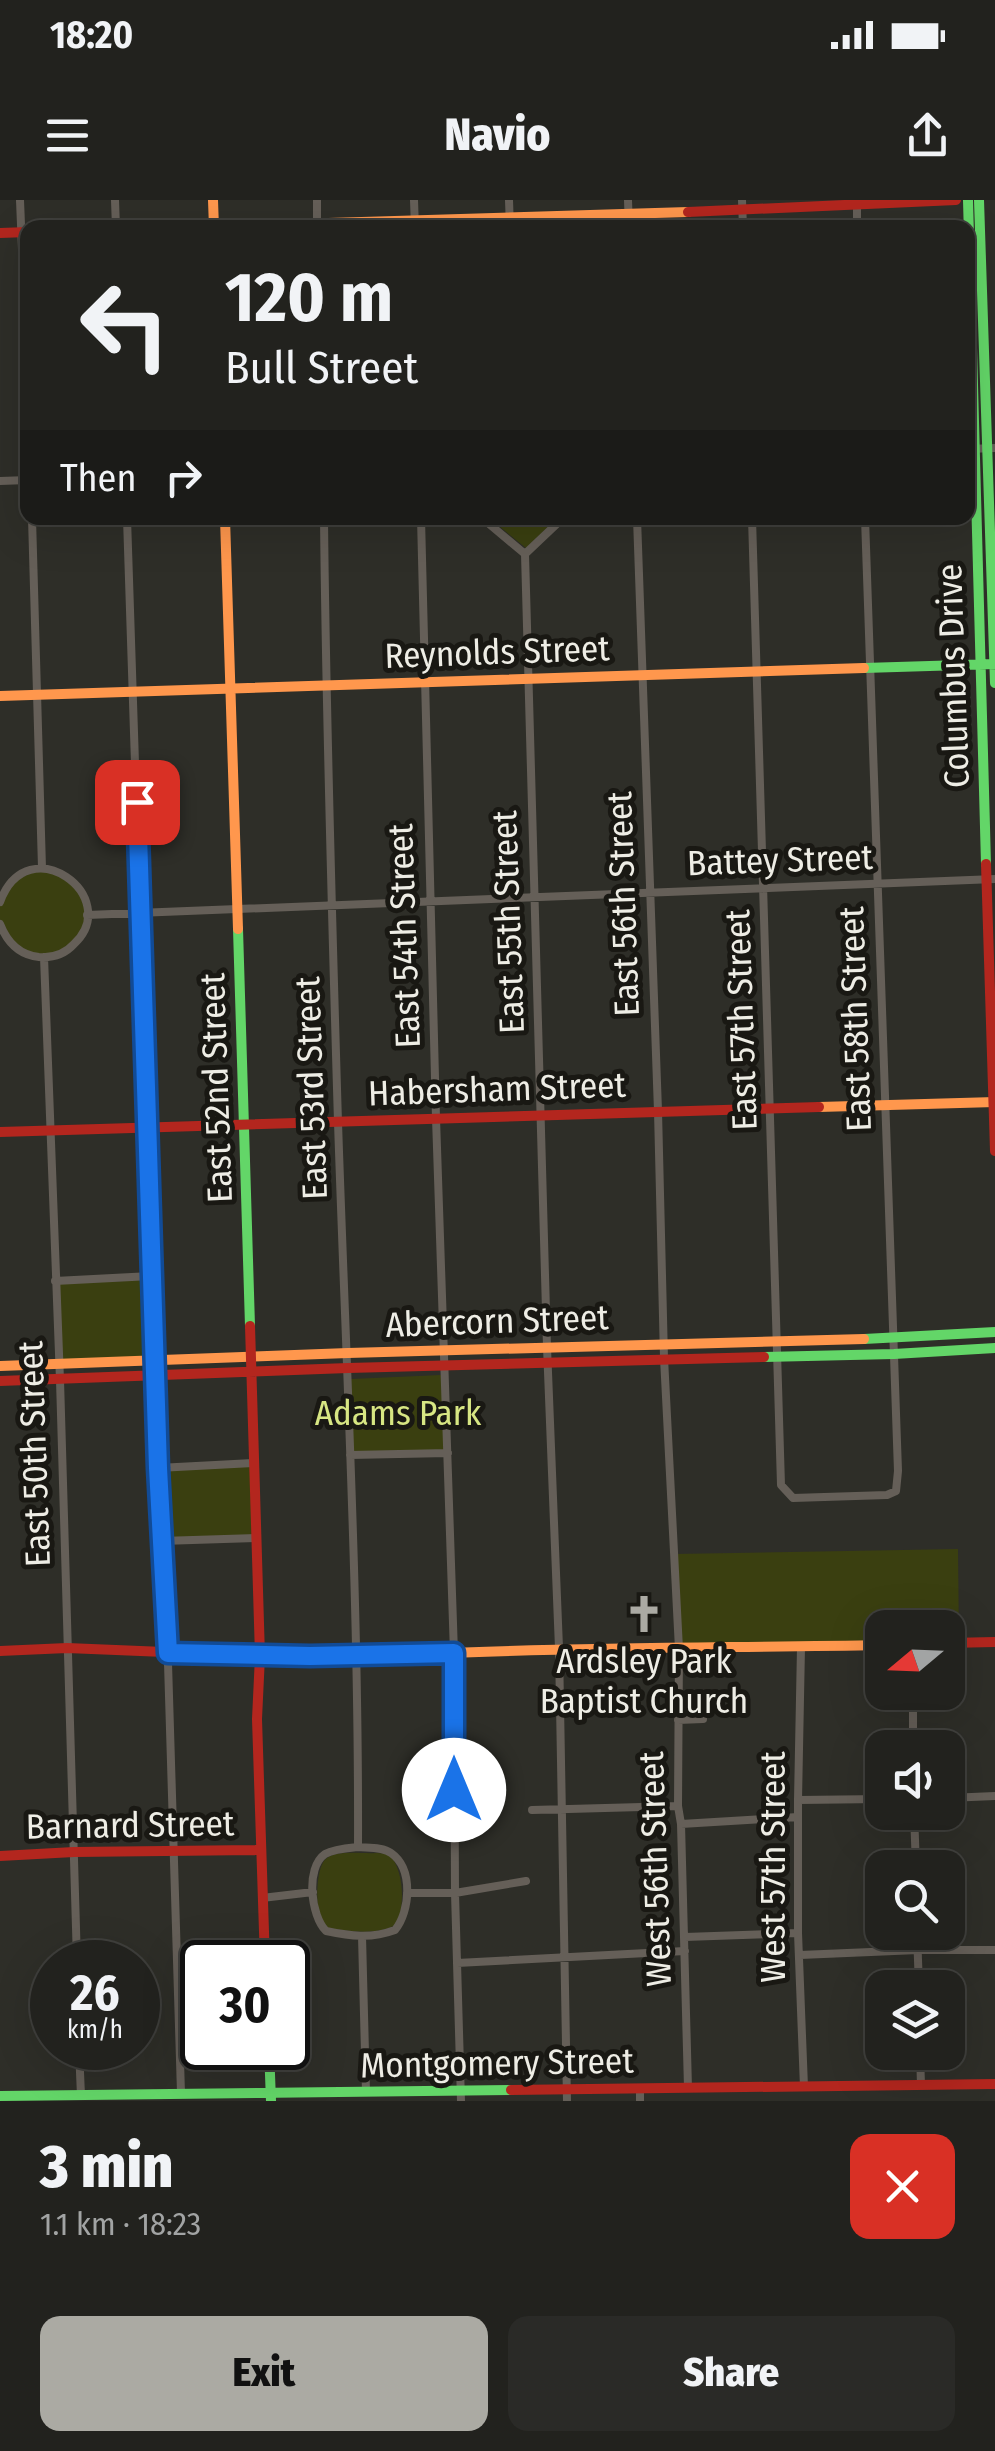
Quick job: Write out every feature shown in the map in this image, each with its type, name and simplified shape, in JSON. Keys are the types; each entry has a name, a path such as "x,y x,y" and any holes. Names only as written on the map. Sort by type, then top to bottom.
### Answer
{"street":[{"path":"628,200 628,220"},
{"path":"536,220 742,205 956,200"},
{"name":"Columbus Drive","path":"979,200 979,665 991,880 995,1151"},
{"name":"Columbus Drive","path":"975,334 995,683"},
{"path":"32,525 42,868"},
{"path":"127,525 180,2093"},
{"name":"East 52nd Street","path":"225,525 257,1538 257,1719 264,1940"},
{"name":"East 53rd Street","path":"324,525 358,1847"},
{"name":"East 54th Street","path":"422,525 454,1653 460,2096"},
{"path":"490,525 525,554 556,525"},
{"name":"East 56th Street","path":"637,525 663,1343 679,1649"},
{"name":"East 57th Street","path":"752,525 779,1356"},
{"name":"East 58th Street","path":"779,1356 781,1486 793,1498 814,1499 880,1497 896,1490 866,525"},
{"name":"East 55th Street","path":"525,554 559,1648 567,2095"},
{"name":"Reynolds Street","path":"0,696 995,664"},
{"path":"0,902 18,876 42,868 55,870 76,883 87,915 74,945 44,958 22,952 0,924"},
{"name":"Battey Street","path":"87,915 991,880"},
{"name":"East 50th Street","path":"44,958 76,1940"},
{"name":"Habersham Street","path":"0,1132 994,1102"},
{"path":"55,1280 151,1276"},
{"name":"Abercorn Street","path":"0,1366 995,1332"},
{"name":"Abercorn Street","path":"0,1381 995,1348"},
{"path":"350,1455 448,1453"},
{"path":"158,1468 253,1463"},
{"path":"161,1542 257,1538"},
{"path":"965,1643 995,1642"},
{"path":"0,1651 67,1648 355,1656 559,1648 865,1645"},
{"name":"West 57th Street","path":"802,1647 798,1932 804,2087"},
{"name":"West 56th Street","path":"679,1649 678,1806 688,2088"},
{"path":"678,1720 703,1719"},
{"path":"965,1797 995,1796"},
{"path":"798,1800 865,1799"},
{"path":"532,1810 678,1806"},
{"path":"681,1824 798,1816"},
{"path":"358,1847 391,1852 404,1874 406,1913 395,1930 382,1935 326,1931 315,1916 314,1870 322,1856 358,1847"},
{"name":"Barnard Street","path":"0,1856 261,1850"},
{"path":"406,1892 455,1893 526,1881"},
{"path":"262,1898 313,1892"},
{"path":"684,1937 798,1932"},
{"path":"362,1936 366,2092"},
{"path":"800,1955 918,1950 919,1970"},
{"path":"965,1950 995,1950"},
{"path":"456,1963 685,1951"},
{"path":"80,2070 81,2096"},
{"path":"270,2070 271,2097"},
{"path":"921,2070 921,2085"},
{"name":"Montgomery Street","path":"0,2096 180,2093 271,2097 366,2092 640,2095 688,2088 995,2084"}],"green space":[{"path":"498,525 550,525 526,548"},
{"path":"42,868 76,883 87,915 80,938 52,956 22,952 0,924 0,902 10,883"},
{"path":"147,1280 150,1358 62,1361 59,1284"},
{"name":"Adams Park","path":"441,1375 445,1450 353,1452 351,1379"},
{"path":"253,1463 257,1538 161,1541 158,1468"},
{"path":"958,1549 959,1610 865,1610 865,1645 679,1649 674,1554"},
{"path":"338,1854 389,1854 400,1878 402,1897 397,1924 372,1931 328,1928 319,1914 317,1901 323,1862"}],"traffic: fast":[{"path":"968,200 969,220"},
{"path":"979,200 995,683"},
{"path":"975,458 986,864"},
{"path":"864,668 995,664"},
{"path":"238,929 250,1326"},
{"path":"864,1339 995,1332"},
{"path":"764,1357 995,1348"},
{"path":"270,2070 271,2101"},
{"path":"0,2096 511,2090"}],"traffic: slow":[{"path":"213,200 214,220"},
{"path":"426,220 688,212"},
{"path":"225,525 238,929"},
{"path":"0,696 864,668"},
{"path":"819,1107 995,1102"},
{"path":"0,1366 864,1339"},
{"path":"425,1654 865,1645"}],"traffic: jam":[{"path":"688,212 956,200"},
{"path":"0,233 20,232"},
{"path":"986,864 995,1151"},
{"path":"0,1132 819,1107"},
{"path":"250,1326 264,1940"},
{"path":"0,1381 764,1357"},
{"path":"965,1643 995,1642"},
{"path":"0,1651 67,1648 355,1657 425,1654"},
{"path":"0,1856 261,1850"},
{"path":"511,2090 995,2084"}],"place":[{"name":"Ardsley Park Baptist Church","path":"644,1614"}],"route":[{"path":"137,802 151,1276 168,1653 454,1653 454,1790"}]}
